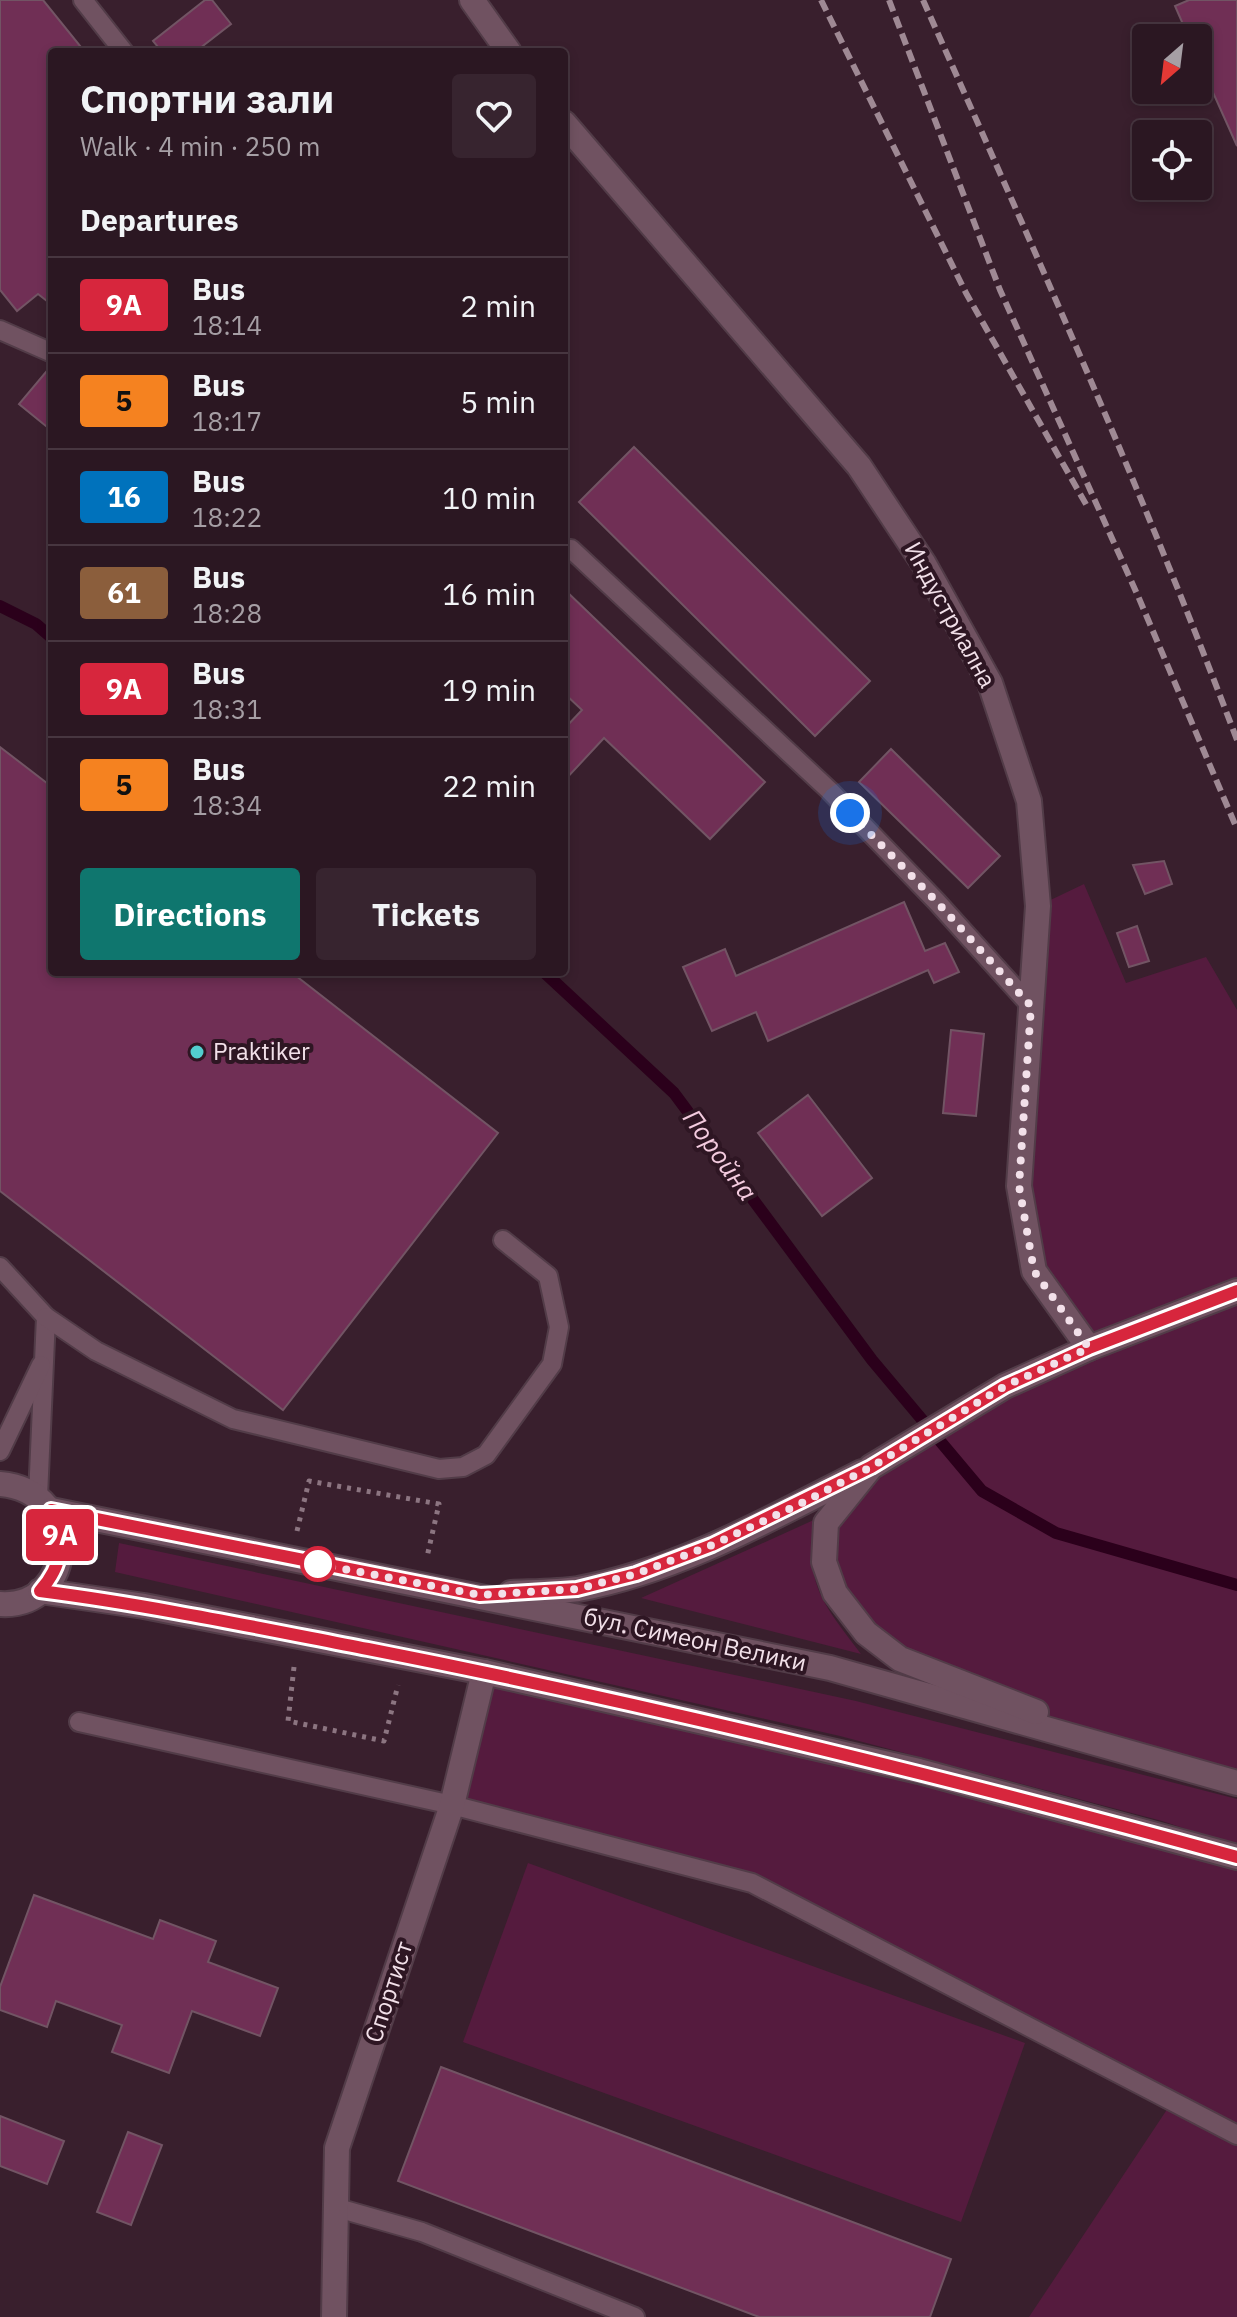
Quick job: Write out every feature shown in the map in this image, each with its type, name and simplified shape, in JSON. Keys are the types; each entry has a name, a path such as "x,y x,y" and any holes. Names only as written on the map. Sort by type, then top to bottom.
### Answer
{"main road":[{"path":"472,0 506,48"},
{"name":"Индустриална","path":"568,128 859,466 924,564 990,683 1029,801 1038,906 1019,1186 1034,1271 1089,1348"},
{"path":"480,1595 577,1589 636,1574 712,1545 871,1467 1005,1386 1089,1348 1237,1291"},
{"path":"871,1467 826,1523 824,1562 835,1593 866,1633 900,1659 1171,1764"},
{"name":"бул. Симеон Велики","path":"0,1484 21,1487 44,1503 290,1559 830,1668 1237,1783"},
{"path":"3,1609 40,1591 52,1577 62,1544 59,1525 44,1503"},
{"path":"40,1591 144,1606 484,1672 919,1771 1237,1857"},
{"name":"Спортист","path":"334,2317 337,2148 452,1805 484,1672"}],"lane":[{"path":"83,0 121,48"},
{"path":"0,330 48,351"},
{"path":"571,549 829,790 1031,1006"},
{"path":"0,1267 46,1317 96,1351 233,1419 439,1469 463,1467 486,1455 552,1364 559,1327 548,1276 503,1240"},
{"path":"44,1503 46,1317"},
{"path":"0,1451 46,1355"},
{"path":"79,1722 452,1805 752,1883 1237,2135"},
{"path":"334,2207 422,2232 635,2317"}],"path":[{"path":"290,1559 309,1481 439,1504 421,1584"},
{"path":"297,1636 288,1721 384,1741 405,1656"}],"shaded area":[{"path":"1084,884 1126,983 1206,957 1237,1010 1237,1783 1171,1764 900,1659 835,1593 826,1523 870,1470 1089,1348 1034,1271 1019,1186 1038,906"},
{"path":"816,1519 812,1561 815,1578 827,1607 861,1654 641,1598"},
{"path":"119,1543 856,1701 1237,1799 1237,1846 1162,1821 840,1736 115,1572"},
{"path":"484,1672 1237,1857 1237,2317 1029,2317 1172,2102 752,1883 452,1805"},
{"path":"528,1863 1025,2043 961,2222 463,2042"}],"building":[{"path":"0,0 43,0 82,48 48,48 48,302 38,294 17,311 0,290"},
{"path":"205,0 212,0 231,24 200,48 159,48 153,41"},
{"path":"1189,0 1237,0 1237,146 1212,90 1212,24 1183,24 1175,6"},
{"path":"48,370 48,428 19,404"},
{"path":"634,447 870,681 815,736 579,502"},
{"path":"568,593 765,782 710,839 604,738 568,777 568,725 582,710 568,697"},
{"name":"Praktiker","path":"0,747 48,784 48,976 296,976 498,1133 283,1410 0,1191"},
{"path":"891,749 1000,856 968,888 859,782"},
{"path":"1164,861 1172,884 1145,894 1133,865"},
{"path":"904,902 925,951 945,943 959,972 934,983 928,970 768,1041 756,1012 712,1031 683,967 725,949 736,976"},
{"path":"1137,926 1149,961 1129,967 1117,933"},
{"path":"951,1030 984,1034 976,1116 943,1113"},
{"path":"808,1095 872,1178 822,1216 758,1133"},
{"path":"34,1895 153,1939 160,1920 216,1941 208,1962 278,1988 260,2036 192,2011 169,2073 112,2052 122,2025 56,2001 47,2027 0,2010 0,1987"},
{"path":"441,2067 951,2259 930,2317 759,2317 398,2181"},
{"path":"0,2116 64,2141 47,2184 0,2166"},
{"path":"128,2132 162,2145 131,2225 97,2212"}],"waterway":[{"name":"Поройна","path":"0,606 36,624 48,634"},
{"name":"Поройна","path":"548,976 674,1093 872,1360 982,1491 1056,1533 1237,1585"}],"railway":[{"path":"821,0 966,293 1087,506"},
{"path":"889,0 1000,290 1138,596 1237,829"},
{"path":"923,0 1125,460 1237,740"}],"bus line":[{"name":"9А","path":"1237,1291 1089,1348 1005,1386 871,1467 712,1545 636,1574 577,1589 480,1595 51,1510 59,1525 62,1544 52,1577 40,1591 144,1606 484,1672 919,1771 1237,1857"}],"place":[{"name":"Praktiker","path":"197,1052"}],"route":[{"path":"318,1564 480,1595 577,1589 636,1574 712,1545 800,1504 871,1467 1005,1386 1089,1348 1034,1271 1019,1186 1031,1006 937,902 850,813"}]}
